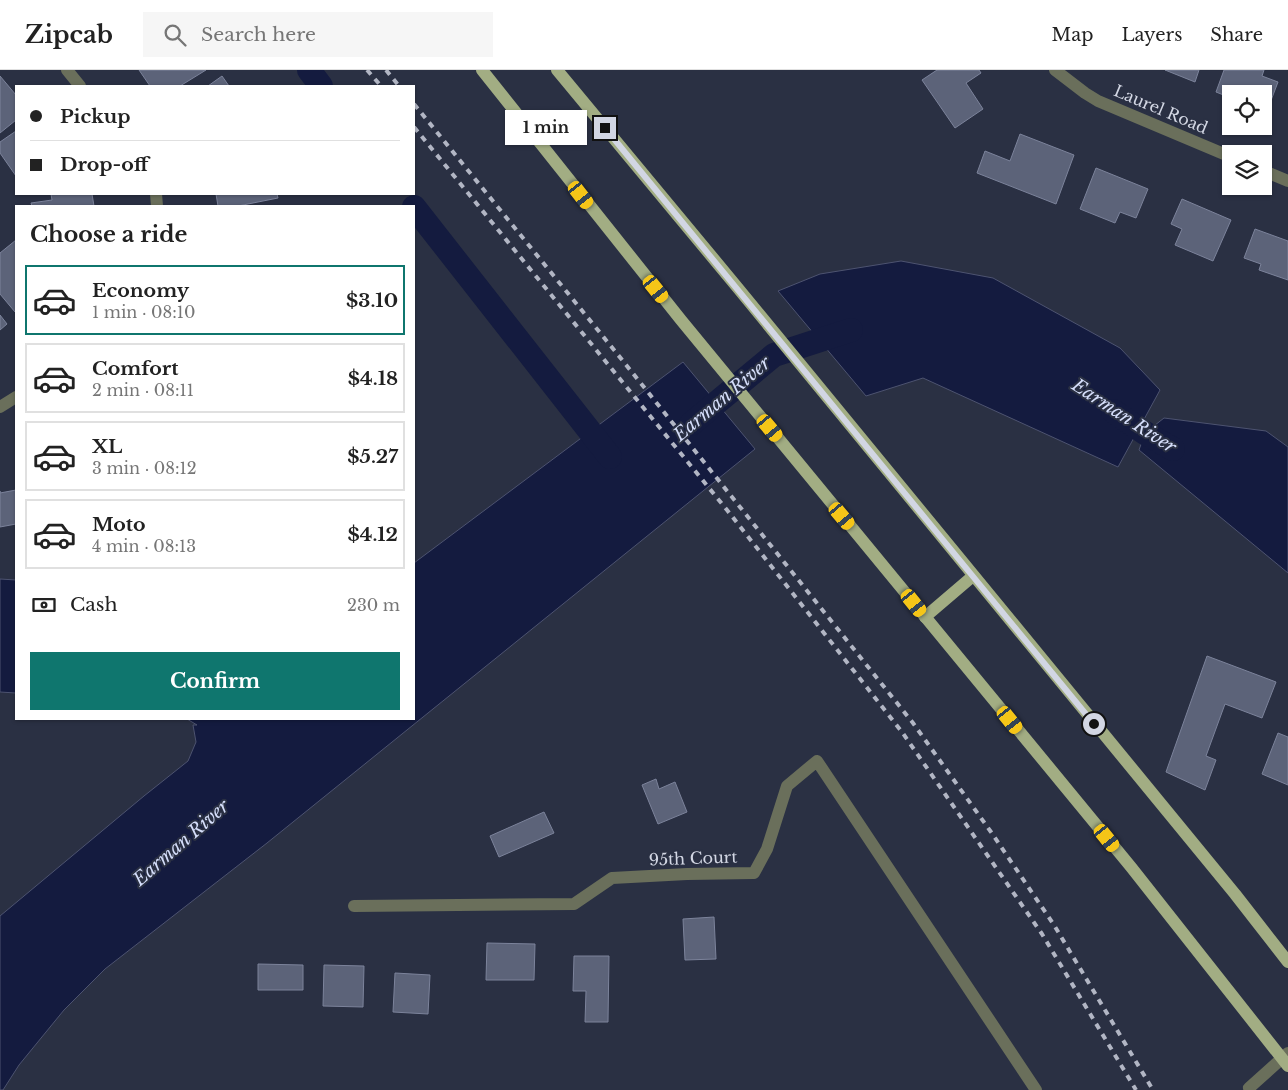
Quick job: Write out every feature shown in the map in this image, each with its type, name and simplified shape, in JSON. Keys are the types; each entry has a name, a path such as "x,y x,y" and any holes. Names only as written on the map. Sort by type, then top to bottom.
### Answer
{"main road":[{"path":"482,70 681,320 1131,867 1286,1059"},
{"path":"557,70 1235,894 1288,962"},
{"path":"925,617 973,576"}],"street":[{"path":"67,70 79,85"},
{"name":"Laurel Road","path":"1056,70 1085,93 1098,100 1222,153"},
{"path":"1272,174 1288,181"},
{"path":"0,407 15,398"},
{"name":"95th Court","path":"354,906 574,904 612,878 754,872 767,850 787,786 817,761 1036,1090"},
{"path":"1250,1090 1249,1088 1286,1059"}],"water":[{"path":"901,261 993,278 1120,348 1160,390 1118,467 923,378 866,396 778,291 820,274"},
{"path":"683,362 755,449 267,843 105,969 64,1010 19,1065 3,1090 0,1090 0,916 188,761 196,742 193,725 197,725 189,720 415,720 415,562"},
{"path":"1164,418 1266,431 1288,447 1288,573 1139,450 1145,433"},
{"path":"0,579 15,580 15,693 0,692"}],"building":[{"path":"139,70 206,70 182,85 149,85"},
{"path":"937,70 979,70 981,73 966,83 983,109 955,128 922,80"},
{"path":"1165,70 1199,70 1195,82"},
{"path":"1224,70 1264,70 1262,76 1278,82 1272,98 1272,85 1222,85 1222,94 1216,92"},
{"path":"0,76 15,94 15,121 0,133"},
{"path":"222,76 228,85 209,85"},
{"path":"15,132 15,175 0,153 0,142"},
{"path":"1020,134 1074,155 1056,204 977,173 985,151 1010,161"},
{"path":"1096,168 1148,189 1136,218 1120,212 1115,223 1080,209"},
{"path":"51,195 92,195 94,205 32,205 31,203 52,200"},
{"path":"216,195 277,195 278,198 243,205 218,205"},
{"path":"1182,199 1231,220 1213,261 1175,245 1182,229 1171,224"},
{"path":"1255,229 1288,241 1288,280 1259,270 1261,264 1244,258"},
{"path":"15,241 15,312 0,294 0,253"},
{"path":"0,315 7,324 0,330"},
{"path":"15,490 15,524 0,527 0,493"},
{"path":"1207,656 1276,682 1262,718 1225,704 1206,756 1216,760 1205,790 1166,772"},
{"path":"1278,733 1288,737 1288,785 1262,774"},
{"path":"656,779 659,789 675,782 687,812 658,824 642,785"},
{"path":"544,812 554,833 499,857 490,836"},
{"path":"714,917 716,959 685,960 683,919"},
{"path":"487,943 535,944 534,980 486,980"},
{"path":"574,956 609,956 608,1022 585,1022 586,991 573,991"},
{"path":"258,964 303,965 303,990 258,990"},
{"path":"324,965 364,966 363,1007 323,1006"},
{"path":"395,973 430,975 428,1014 393,1012"}],"waterway":[{"path":"309,70 320,85"},
{"path":"415,208 610,457"},
{"name":"Earman River","path":"691,424 774,355 851,330"},
{"name":"Earman River","path":"1113,411 1173,449"}],"railway":[{"path":"367,70 380,85"},
{"path":"386,70 398,85"},
{"path":"415,105 913,723 991,832 1054,925 1153,1090"},
{"path":"415,128 727,510 902,732 1042,934 1136,1090"}],"route":[{"path":"605,128 1094,724"}]}
